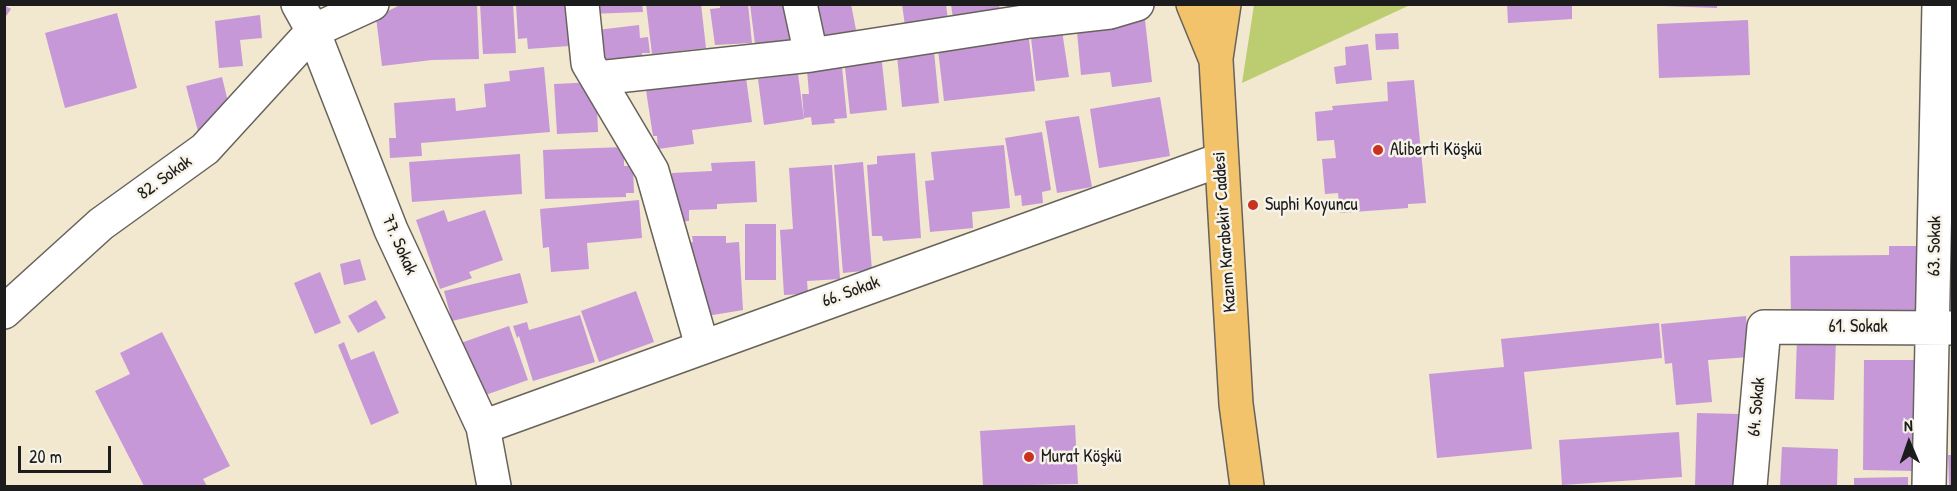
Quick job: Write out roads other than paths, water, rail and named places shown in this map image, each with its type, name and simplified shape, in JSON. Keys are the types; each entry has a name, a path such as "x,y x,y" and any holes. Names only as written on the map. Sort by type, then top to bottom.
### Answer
{"main road":[{"name":"Kazım Karabekir Caddesi","path":"1193,4 1216,60"},
{"name":"Kazım Karabekir Caddesi","path":"1224,4 1216,60 1220,160 1236,404 1247,486"},
{"name":"Kazım Karabekir Caddesi","path":"1227,486 1236,404"}],"street":[{"path":"306,18 372,4"},
{"path":"582,4 588,63 652,171 702,345"},
{"path":"800,4 811,55"},
{"path":"598,78 811,55 1030,21 1110,12 1137,4"},
{"name":"63. Sokak","path":"1929,486 1943,328 1939,4"},
{"name":"82. Sokak","path":"4,312 101,224 205,149 306,18"},
{"name":"77. Sokak","path":"306,18 391,230 483,427 494,486"},
{"name":"66. Sokak","path":"483,427 702,345 1220,160"},
{"name":"61. Sokak","path":"1764,327 1943,328"},
{"name":"64. Sokak","path":"1750,486 1764,327"}],"place":[{"name":"Aliberti Köşkü","path":"1378,150"},
{"name":"Suphi Koyuncu","path":"1253,205"},
{"name":"Murat Köşkü","path":"1029,457"}]}
